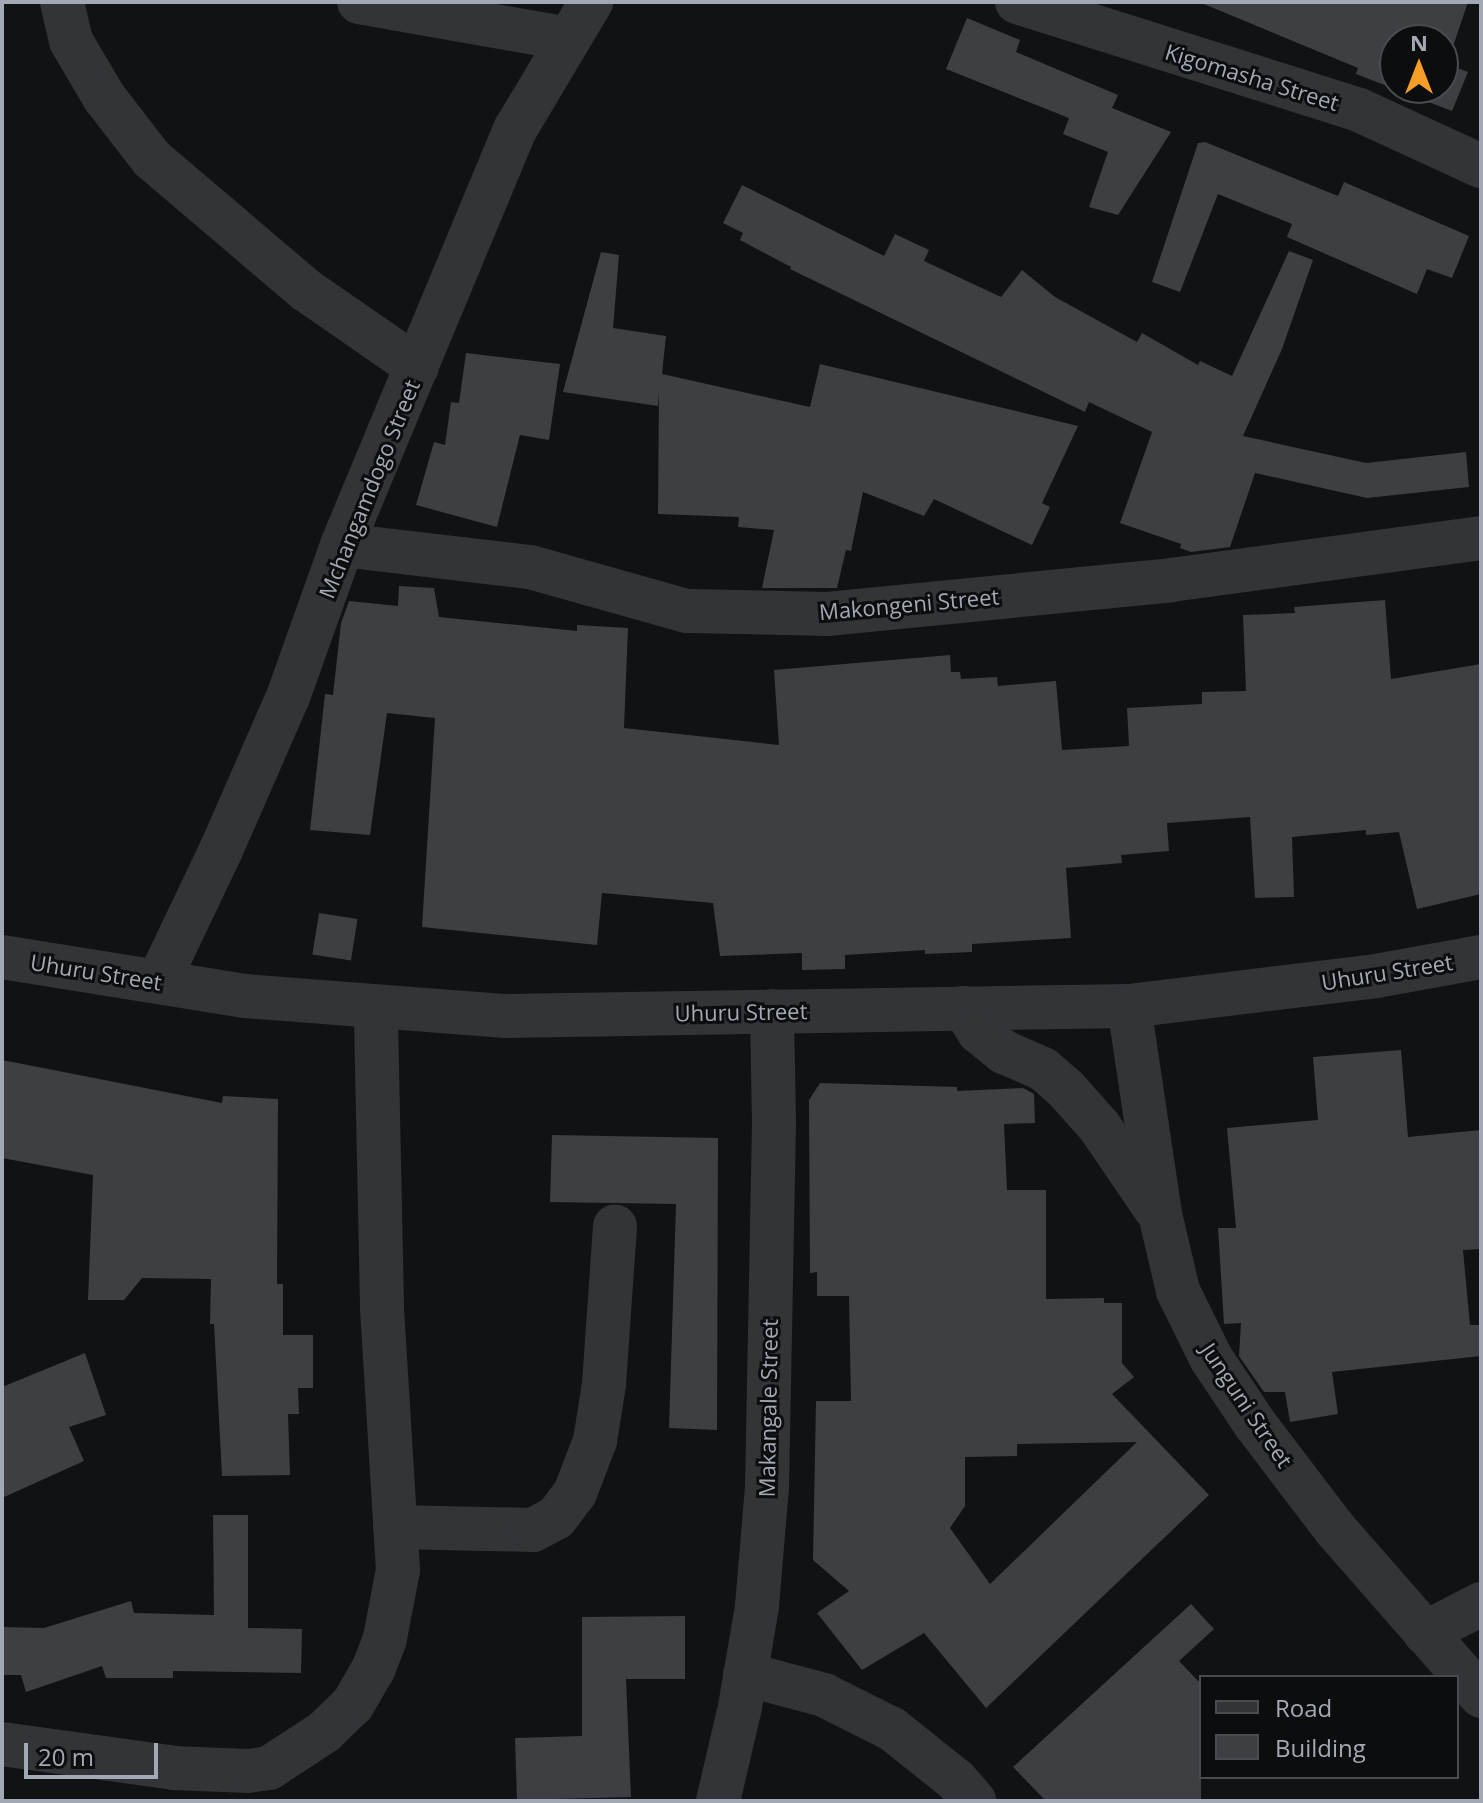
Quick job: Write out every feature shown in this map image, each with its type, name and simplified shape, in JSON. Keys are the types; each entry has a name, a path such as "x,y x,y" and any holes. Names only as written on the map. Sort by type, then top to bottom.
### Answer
{"street":[{"path":"62,2 71,41 104,97 152,159 306,290 417,367"},
{"name":"Mchangamdogo Street","path":"158,982 221,850 288,697 342,545 516,128 591,2"},
{"name":"Kigomasha Street","path":"1017,2 1359,110 1481,166"},
{"path":"367,3 569,39"},
{"name":"Makongeni Street","path":"342,545 530,567 687,611 827,614 1171,580 1481,538"},
{"name":"Uhuru Street","path":"2,957 245,996 506,1016 1129,1006 1376,976 1481,957"},
{"name":"Junguni Street","path":"1129,1006 1160,1214 1178,1291 1211,1358 1255,1424 1335,1529 1481,1696"},
{"path":"2,1744 159,1767 216,1771 269,1768 324,1732 353,1704 373,1670 385,1638 398,1570 382,1305 376,1007"},
{"path":"964,1008 979,1032 1004,1052 1043,1069 1066,1089 1099,1126 1160,1214"},
{"name":"Makangale Street","path":"718,1801 757,1606 767,1488 774,1120 772,1011"},
{"path":"395,1527 533,1530 556,1518 575,1493 587,1470 595,1441 604,1384 615,1226"},
{"path":"1425,1633 1481,1604"},
{"path":"745,1674 824,1695 892,1729 956,1780 974,1801"}],"building":[{"path":"1199,2 1468,2 1459,29 1459,24 1379,24 1379,83 1356,74 1358,68"},
{"path":"967,18 1020,40 1016,52 1118,95 1112,108 1171,132 1118,215 1089,207 1108,152 1063,134 1069,118 946,69"},
{"path":"1459,69 1468,72 1459,94"},
{"path":"1434,104 1455,104 1452,111"},
{"path":"1205,142 1338,196 1344,182 1469,236 1452,278 1427,269 1417,294 1287,237 1292,224 1218,194 1180,292 1152,282 1198,143"},
{"path":"742,185 884,256 895,234 929,250 924,261 1001,297 1022,270 1055,297 1137,342 1142,333 1198,365 1200,361 1232,376 1289,251 1313,260 1282,349 1243,436 1366,463 1466,452 1469,487 1367,498 1255,473 1230,547 1191,552 1180,548 1181,544 1120,523 1152,432 1089,402 1085,412 790,269 740,240 743,233 723,223"},
{"path":"601,252 619,255 613,328 666,336 662,374 810,407 820,364 1078,426 1042,503 1050,507 1032,545 934,499 924,516 863,492 851,551 846,550 837,588 762,588 774,530 738,527 739,517 658,514 659,392 658,406 563,392"},
{"path":"466,353 560,364 549,440 520,435 497,527 416,505 434,442 445,445 451,402 459,403"},
{"path":"399,586 434,588 439,617 577,631 577,625 628,628 624,728 779,745 774,670 950,655 951,672 960,672 961,679 997,677 998,686 1056,681 1062,750 1129,746 1127,708 1202,704 1202,692 1246,691 1243,615 1295,613 1294,607 1385,600 1391,679 1481,664 1481,894 1417,909 1399,832 1366,835 1366,830 1292,837 1294,897 1255,898 1250,817 1167,823 1169,851 1121,855 1122,863 1066,868 1071,938 972,944 972,952 925,954 925,950 845,955 845,969 802,970 802,953 720,956 713,903 602,893 597,945 422,927 435,718 387,713 370,835 310,830 325,694 333,695 341,623 349,601 398,606"},
{"path":"319,913 358,919 351,961 312,954"},
{"path":"1401,1050 1408,1137 1481,1130 1481,1249 1463,1250 1470,1325 1481,1325 1481,1356 1332,1372 1338,1414 1290,1422 1285,1392 1264,1392 1239,1356 1241,1323 1224,1324 1218,1228 1236,1228 1227,1128 1318,1120 1313,1057"},
{"path":"2,1060 222,1103 223,1096 278,1099 277,1284 283,1284 283,1335 313,1335 313,1388 298,1388 299,1414 288,1414 290,1475 222,1476 214,1324 210,1324 211,1279 142,1278 124,1300 88,1300 93,1175 2,1158"},
{"path":"820,1083 957,1087 957,1091 1023,1088 1034,1094 1035,1123 1004,1124 1007,1190 1046,1190 1046,1299 1104,1298 1104,1303 1122,1303 1122,1363 1134,1377 1112,1394 1209,1495 986,1708 924,1633 862,1670 817,1613 849,1591 813,1560 816,1401 851,1401 849,1296 817,1296 817,1272 810,1273 809,1100","holes":["1137,1442 990,1584 950,1528 965,1506 965,1457 1017,1456 1017,1444"]},
{"path":"552,1135 718,1138 717,1430 669,1428 676,1204 550,1202"},
{"path":"85,1353 106,1415 69,1427 84,1461 2,1498 2,1387"},
{"path":"213,1515 248,1515 248,1628 302,1629 301,1673 173,1671 173,1678 106,1678 102,1666 26,1692 21,1675 2,1675 2,1627 44,1628 131,1601 134,1613 214,1615"},
{"path":"1191,1604 1214,1629 1179,1661 1199,1682 1201,1801 1046,1801 1013,1767"},
{"path":"685,1616 685,1679 626,1679 631,1797 517,1800 515,1738 582,1736 582,1617"}]}
